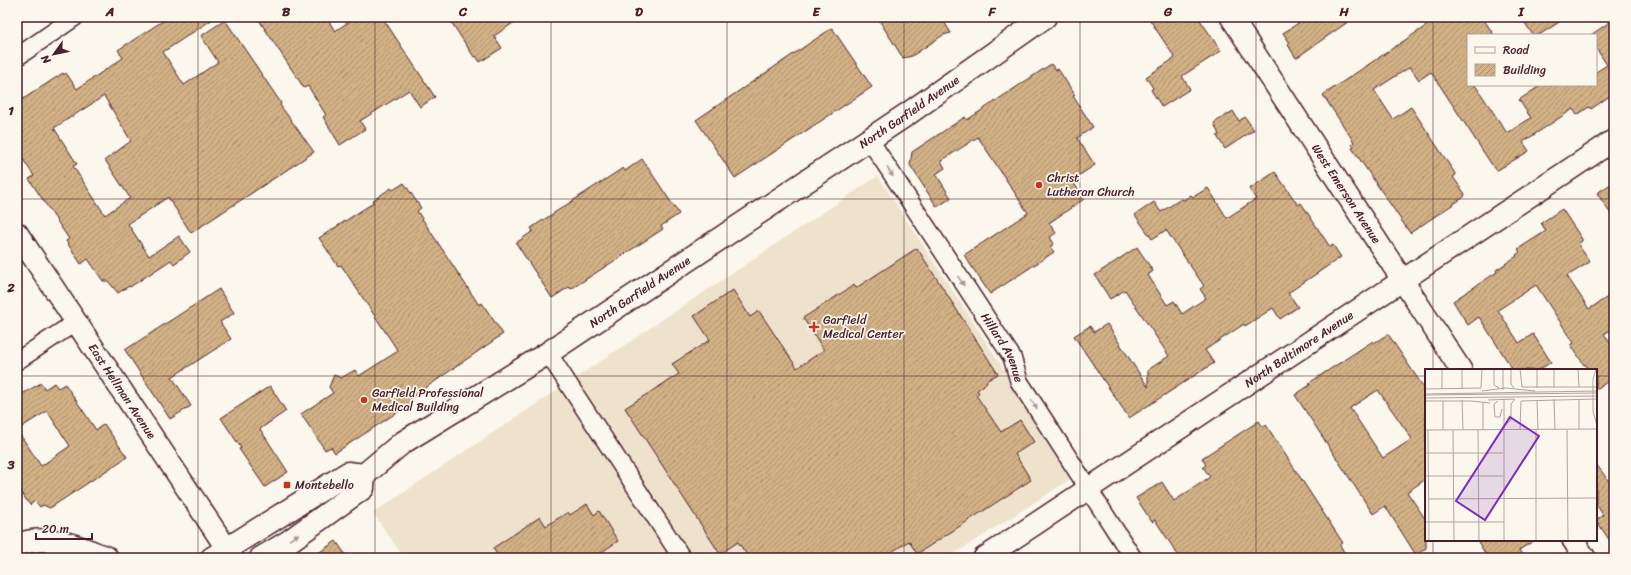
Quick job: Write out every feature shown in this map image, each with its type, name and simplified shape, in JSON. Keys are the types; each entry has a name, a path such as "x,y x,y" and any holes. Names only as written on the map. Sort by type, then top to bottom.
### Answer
{"main road":[{"name":"North Garfield Avenue","path":"364,475 402,443 548,352 909,113 1045,17"},
{"path":"224,555 348,473 364,475 363,488 288,542 261,558"},
{"path":"17,545 31,540 61,541 107,558"}],"street":[{"path":"17,57 75,17"},
{"name":"West Emerson Avenue","path":"1231,17 1460,369"},
{"name":"Hillard Avenue","path":"869,139 1012,357 1018,381 1133,558"},
{"name":"North Baltimore Avenue","path":"984,558 1402,279 1614,140"},
{"name":"East Hellman Avenue","path":"17,233 76,322 224,555"},
{"path":"17,361 76,322"},
{"path":"548,352 682,558"},
{"path":"1574,541 1585,558"}],"shaded area":[{"name":"Garfield Medical Center","path":"878,176 1074,477 948,558 404,558 373,513"}],"building":[{"path":"169,17 216,17 163,52 184,85 218,62 201,36 225,20 281,103 280,105 314,152 191,233 168,197 128,224 149,256 179,236 190,252 174,264 171,260 130,287 129,286 118,293 108,281 103,281 88,259 81,264 66,241 69,239 29,179 34,176 17,150 17,103 63,73 64,75 66,73 77,89 123,58 118,50","holes":["104,96 131,141 105,160 130,198 105,215 73,166 77,164 54,128"]},
{"path":"257,17 326,17 335,31 356,17 382,17 435,97 420,107 409,90 360,121 365,129 340,145 323,117 326,115 308,86 304,88"},
{"path":"448,17 522,17 494,36 502,48 480,62 476,56 474,57"},
{"path":"877,17 941,17 951,33 943,35 912,56 903,58"},
{"path":"1148,17 1198,17 1221,51 1182,76 1190,89 1162,107 1151,90 1153,88 1146,77 1175,58"},
{"path":"1308,17 1355,17 1296,58 1288,45 1290,43 1283,33"},
{"path":"1428,17 1482,17 1493,34 1467,34 1467,86 1476,86 1507,133 1531,118 1519,100 1540,86 1597,86 1597,71 1607,65 1597,50 1597,34 1592,34 1614,19 1614,93 1591,109 1589,107 1577,115 1573,109 1523,142 1529,151 1496,171 1431,72 1419,80 1410,67 1374,90 1393,119 1411,107 1456,175 1453,177 1465,194 1464,197 1410,233 1352,148 1354,147 1352,144 1354,142 1323,95 1432,22"},
{"path":"1521,17 1567,17 1541,34 1532,34"},
{"path":"832,28 872,87 735,178 696,120"},
{"path":"1051,64 1056,70 1058,69 1093,127 1077,138 1095,165 1072,180 1084,199 1049,223 1056,233 1050,237 1054,244 1050,247 1054,252 990,294 964,255 1028,213 978,137 941,161 945,168 936,174 951,198 937,207 910,165 912,152 965,117 967,120"},
{"path":"1233,111 1239,121 1245,117 1254,130 1225,149 1217,136 1219,135 1214,123"},
{"path":"642,159 679,214 661,226 663,229 571,289 569,287 552,298 516,243 533,231 531,228 623,168 625,171"},
{"path":"1275,172 1298,205 1301,203 1330,247 1333,245 1341,257 1288,293 1298,307 1280,319 1273,308 1245,326 1244,324 1205,350 1214,363 1129,418 1074,336 1090,326 1094,332 1107,324 1148,387 1148,370 1169,356 1125,290 1110,299 1095,275 1137,247 1153,271 1148,275 1167,305 1174,301 1182,314 1206,298 1200,289 1204,286 1166,230 1152,239 1135,215 1154,202 1161,212 1181,199 1184,200 1191,195 1193,197 1208,188 1227,218 1256,199 1249,189"},
{"path":"1614,182 1614,219 1597,193"},
{"path":"404,183 421,208 417,211 479,305 482,303 503,334 411,398 413,402 335,453 331,447 325,450 301,414 333,393 329,387 334,375 341,378 355,370 359,376 398,351 341,265 338,266 319,238 373,203 372,201 391,188 393,190"},
{"path":"1562,209 1582,239 1582,241 1578,244 1590,262 1567,276 1589,309 1614,293 1614,328 1604,334 1614,349 1614,378 1597,388 1597,369 1588,369 1585,364 1584,365 1571,345 1574,343 1536,285 1498,310 1519,343 1533,334 1551,362 1540,369 1512,369 1479,317 1468,325 1453,301 1497,272 1496,270 1517,256 1516,255 1520,252 1518,249 1546,231 1541,223"},
{"name":"Garfield Medical Center","path":"917,248 998,374 986,381 987,383 977,390 979,393 976,395 1001,432 1020,420 1034,442 1015,454 1031,480 917,554 909,541 882,558 749,558 738,542 720,554 625,408 679,374 672,364 710,340 694,316 733,290 750,317 759,311 797,368 824,350 803,318 854,285 856,288"},
{"path":"219,289 234,313 220,322 231,339 172,377 191,406 170,419 125,350"},
{"path":"1388,334 1425,390 1425,480 1407,492 1425,519 1426,548 1416,555 1385,506 1373,514 1295,395 1310,385 1309,383 1373,341 1374,343","holes":["1378,390 1412,439 1383,458 1350,408"]},
{"path":"41,383 45,389 54,383 58,388 65,384 96,430 104,424 127,457 50,508 43,505 40,507 35,501 30,505 17,487 17,430 17,397","holes":["47,411 70,446 41,466 17,430"]},
{"path":"270,386 286,411 260,429 288,472 265,487 239,449 241,448 221,418"},
{"path":"1259,421 1263,427 1266,425 1343,543 1340,545 1344,552 1334,558 1180,558 1155,520 1152,522 1136,498 1162,482 1174,501 1210,477 1203,467 1206,465 1202,458"},
{"path":"1597,465 1614,488 1614,547 1597,522 1597,519 1603,515 1597,506"},
{"path":"587,504 594,515 599,511 618,541 593,558 499,558 493,548 540,517 546,526 568,512 570,515"},
{"path":"336,541 348,558 311,558"},
{"path":"1478,541 1533,541 1519,550 1524,558 1488,558"}],"place":[{"name":"Christ Lutheran Church","path":"1039,185"},
{"name":"Garfield Medical Center","path":"814,327"},
{"name":"Garfield Professional Medical Building","path":"364,400"},
{"name":"Montebello","path":"287,485"}]}
